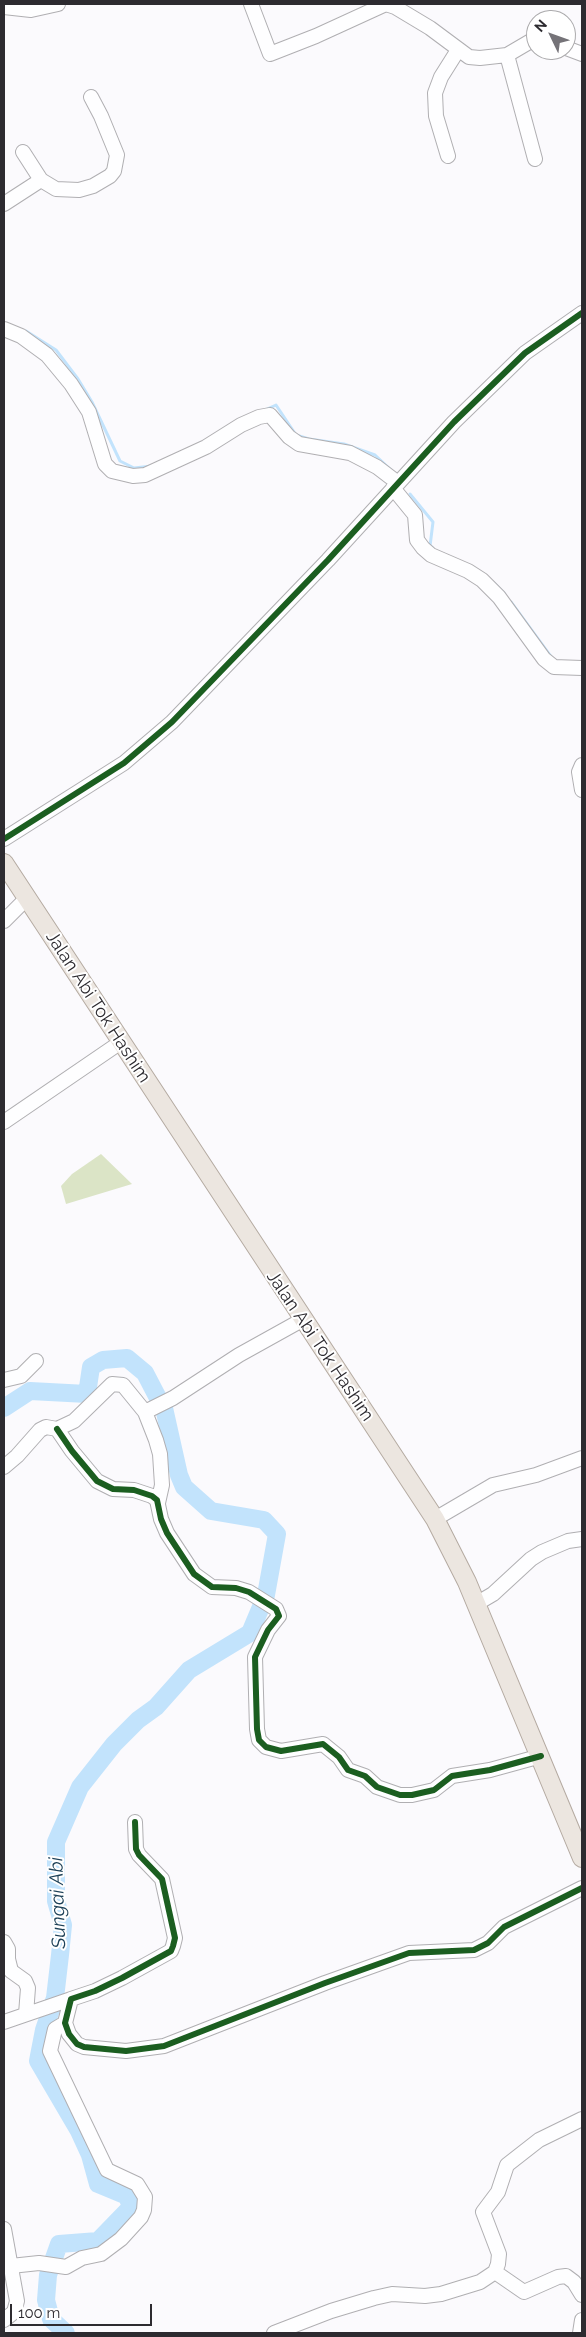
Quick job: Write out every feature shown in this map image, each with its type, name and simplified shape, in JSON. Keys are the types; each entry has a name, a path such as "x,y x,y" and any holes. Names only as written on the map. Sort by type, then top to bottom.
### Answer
{"main road":[{"name":"Jalan Abi Tok Hashim","path":"4,863 302,1320 435,1520 476,1604 582,1858"}],"street":[{"path":"4,7 31,10 58,4"},
{"path":"251,4 270,54 316,36 386,4 394,6 430,28 469,57 480,58 507,55 526,44"},
{"path":"448,156 436,116 435,93 441,77 458,50"},
{"path":"507,55 535,159"},
{"path":"23,152 41,180 56,189 79,190 93,186 114,171 117,155 102,116 92,98"},
{"path":"4,204 41,180"},
{"path":"4,839 117,768 172,722 328,560 454,422 525,352 582,313"},
{"path":"4,329 21,336 47,355 71,384 89,412 105,464 112,471 132,476 145,474 206,447 259,417 270,415 289,437 299,444 350,453 377,467 395,486 415,515 417,540 422,548 430,554 468,571 482,580 499,597 544,659 554,667 582,668"},
{"path":"582,765 579,772 582,790"},
{"path":"4,921 27,898"},
{"path":"4,1122 121,1042"},
{"path":"145,1412 173,1398 239,1355 302,1320"},
{"path":"4,1380 21,1376 36,1361"},
{"path":"4,1467 18,1456 40,1430 46,1427 57,1429 74,1421 112,1384 123,1385 145,1412 160,1454 162,1485 158,1503 161,1520 194,1574 212,1587 236,1588 255,1594 276,1609 279,1616 268,1630 255,1657 257,1729 260,1740 266,1747 281,1751 323,1744 339,1757 348,1770 365,1776 377,1786 400,1796 434,1790 452,1776 490,1770 541,1756"},
{"path":"57,1429 72,1451 97,1481 113,1489 134,1490 152,1496 158,1503"},
{"path":"435,1520 493,1485 536,1475 582,1458"},
{"path":"476,1604 493,1594 531,1558 568,1541 582,1539"},
{"path":"4,2022 71,1999 122,1978 171,1951 175,1938 162,1879 139,1855 136,1849 135,1822"},
{"path":"71,1999 65,2023 69,2034 76,2044 84,2047 126,2051 164,2046 325,1983 416,1951 463,1951 481,1947 504,1927 582,1888"},
{"path":"4,1942 8,1949 11,1971 25,1981 28,1988 32,2012"},
{"path":"11,2266 39,2263 66,2267 82,2258 101,2254 111,2247 141,2217 145,2204 142,2191 136,2184 107,2170 50,2051 55,2029 65,2023"},
{"path":"274,2333 331,2311 374,2298 392,2294 425,2296 441,2294 480,2282 495,2272 499,2254 483,2212 498,2192 507,2165 539,2140 582,2119"},
{"path":"4,2229 16,2301 14,2312 4,2320"},
{"path":"495,2272 524,2292 558,2276 566,2276 574,2282 582,2295"},
{"path":"580,2333 582,2320"}],"green space":[{"path":"101,1154 132,1184 66,1204 61,1186 72,1174"}],"waterway":[{"path":"26,331 56,350 78,379 92,402 120,461 134,468 152,466"},
{"path":"265,410 276,405 296,435 309,439 344,444 375,455 392,471"},
{"path":"410,494 433,522 430,546 432,547"},
{"path":"493,582 504,593"},
{"path":"511,602 552,658"},
{"name":"Sungai Abi","path":"4,1408 30,1391 87,1394 91,1367 103,1360 127,1358 145,1373 158,1398"},
{"name":"Sungai Abi","path":"66,2333 51,2319 46,2300 48,2275 59,2244 98,2241 131,2207 127,2196 98,2184 90,2155 79,2131 38,2061 44,2030 55,1998 63,1925 56,1901 56,1842 80,1787 114,1744 138,1720 156,1707 189,1670 250,1633 266,1595 277,1534 264,1520 211,1511 184,1487 179,1475 164,1408"}],"cycle path":[{"path":"4,839 124,763 172,722 328,560 454,422 525,353 582,313"},
{"path":"57,1429 72,1451 97,1481 113,1489 134,1490 152,1496 157,1500 161,1519 167,1533 194,1574 212,1587 236,1588 249,1592 276,1609 279,1616 268,1630 255,1657 257,1729 259,1740 266,1747 281,1751 323,1744 339,1757 348,1770 365,1776 377,1787 400,1795 412,1795 434,1790 452,1776 490,1770 541,1756"},
{"path":"135,1822 136,1849 139,1855 162,1879 175,1938 171,1951 95,1991 71,1999 65,2023 69,2034 77,2044 84,2047 126,2051 164,2046 325,1983 409,1953 474,1950 488,1943 504,1927 582,1888"}]}
